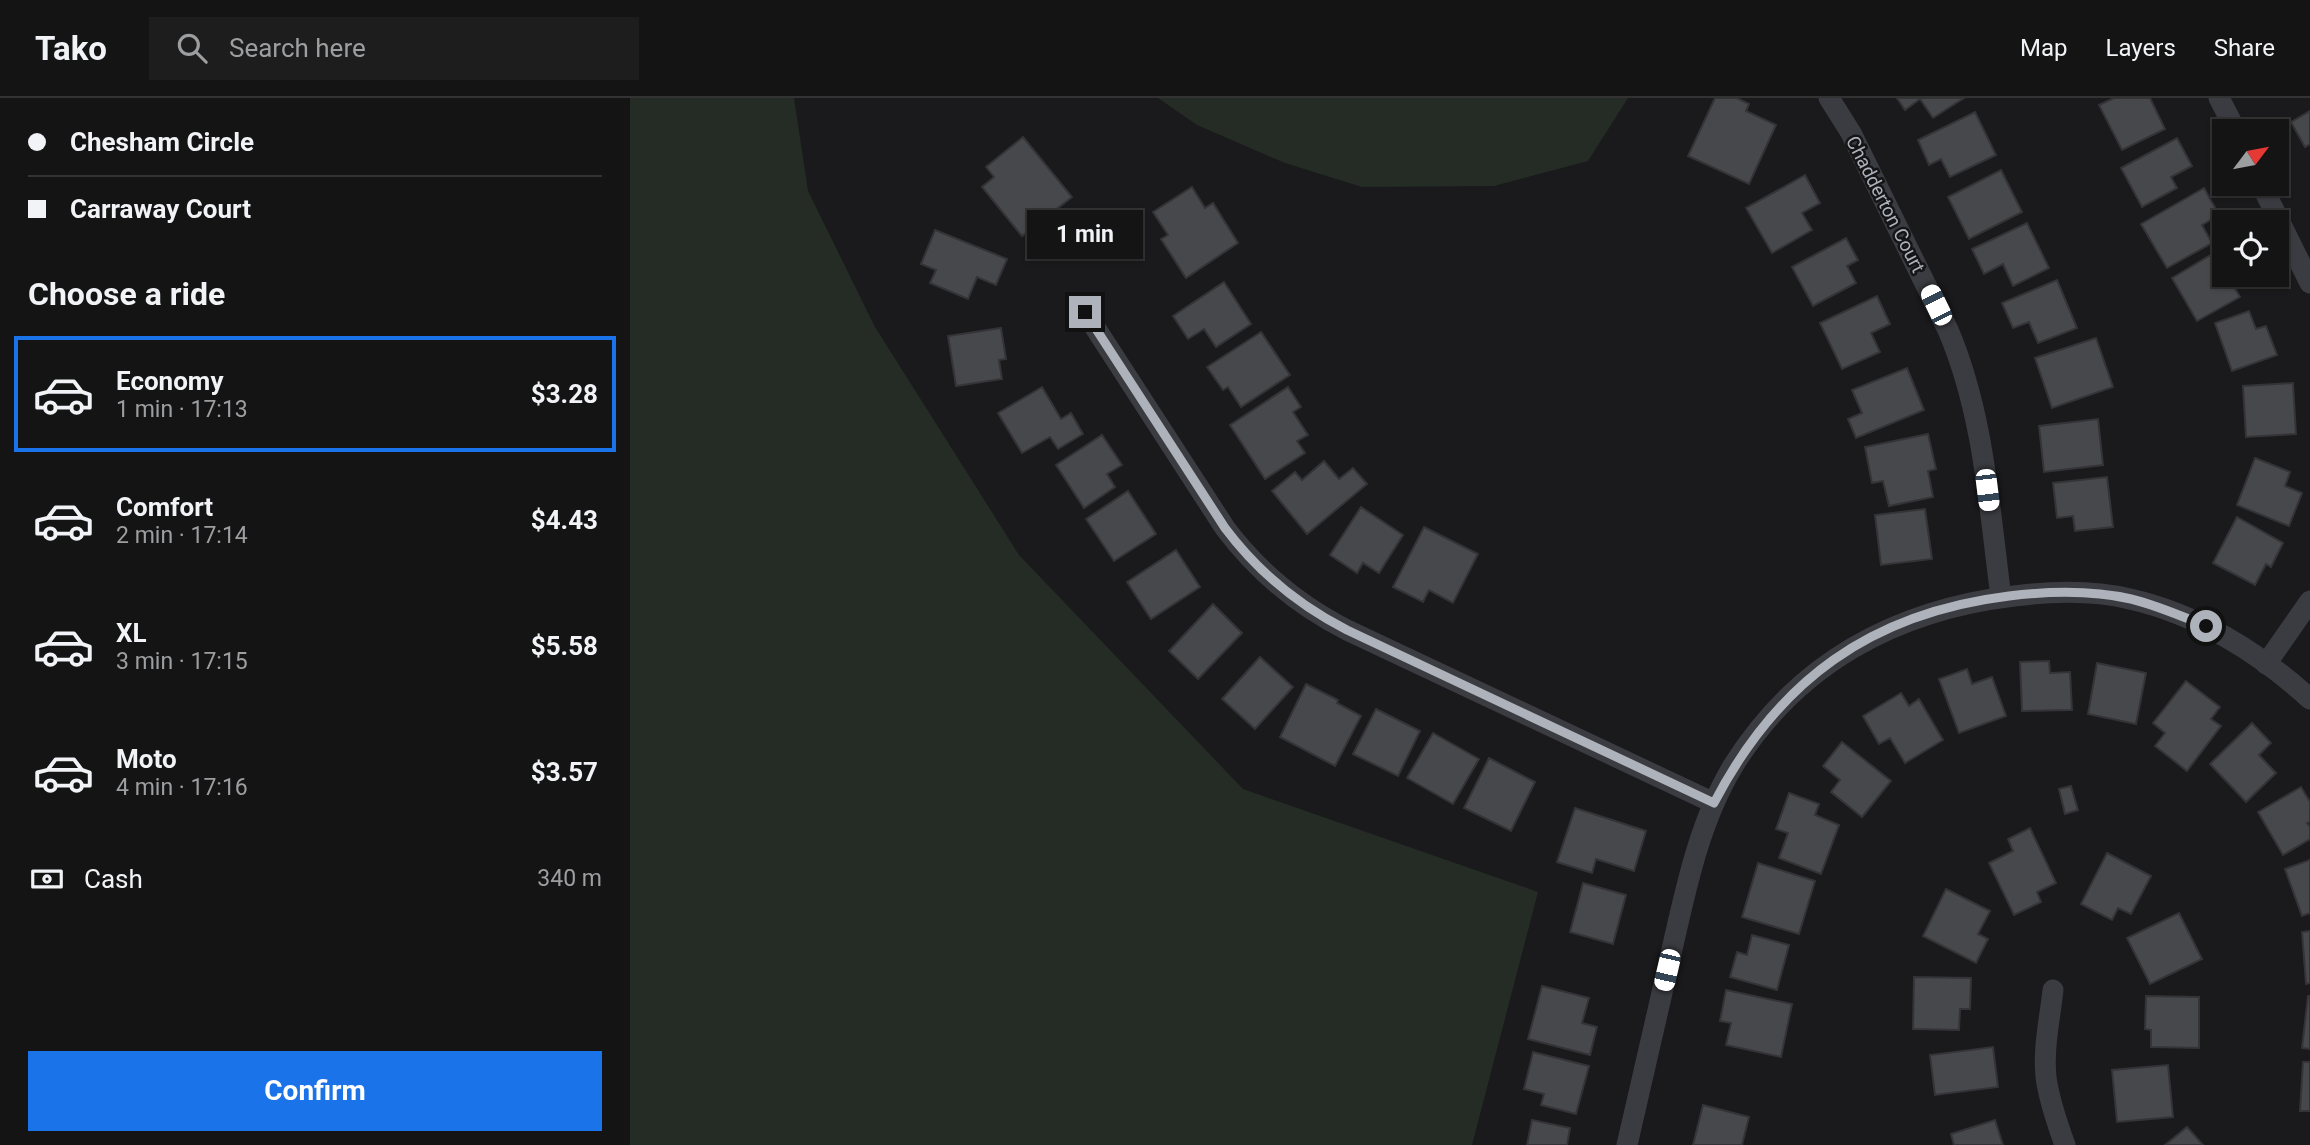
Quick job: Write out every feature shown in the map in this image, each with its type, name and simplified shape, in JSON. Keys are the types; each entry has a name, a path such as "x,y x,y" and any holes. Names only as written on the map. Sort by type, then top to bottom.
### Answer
{"street":[{"name":"Chadderton Court","path":"1829,98 1851,133 1961,360 1980,436 2001,597"},
{"path":"2219,98 2230,119"},
{"path":"2267,196 2310,283"},
{"path":"1085,312 1225,528 1245,554 1294,599 1347,630 1714,803"},
{"path":"1627,1145 1695,855 1714,803 1732,768 1754,735 1811,677 1846,651 1919,615 1960,604 2046,592 2092,593 2131,599 2206,626 2266,664 2310,699"},
{"path":"2266,664 2310,601"},
{"path":"2053,990 2046,1075 2052,1107 2065,1145"}],"shaded area":[{"path":"630,98 794,98 808,191 875,327 1019,555 1243,789 1538,892 1472,1145 630,1145"},
{"path":"1158,98 1628,98 1588,161 1494,186 1362,187 1285,163 1197,125"}],"building":[{"path":"1715,98 1737,98 1749,104 1746,111 1776,125 1749,184 1688,156"},
{"path":"1897,98 1964,98 1933,118 1920,99 1905,110"},
{"path":"2114,98 2150,98 2165,129 2122,150 2099,105"},
{"path":"2310,111 2310,144 2305,147 2291,122"},
{"path":"1975,112 1996,155 1950,177 1941,159 1929,165 1918,140"},
{"path":"1023,137 1072,197 1022,236 982,187 994,177 986,167"},
{"path":"2177,138 2192,166 2171,177 2177,188 2142,207 2121,168"},
{"path":"2001,170 2022,212 1969,239 1948,197"},
{"path":"1805,175 1820,203 1802,213 1812,230 1772,253 1746,208"},
{"path":"1192,187 1205,208 1213,203 1238,243 1186,278 1161,239 1168,235 1153,212"},
{"path":"2204,188 2216,210 2212,210 2212,219 2202,225 2212,243 2167,268 2141,224"},
{"path":"2027,223 2049,268 2013,286 2003,264 1984,274 1972,249"},
{"path":"935,230 1007,259 996,285 977,277 968,299 930,283 936,270 921,264"},
{"path":"1846,238 1858,260 1847,266 1856,283 1813,306 1792,267"},
{"path":"2212,254 2212,287 2234,287 2240,297 2197,321 2172,278"},
{"path":"2057,280 2077,328 2038,343 2029,322 2013,328 2002,303"},
{"path":"1224,282 1251,324 1216,347 1204,329 1188,339 1173,316"},
{"path":"1877,296 1890,324 1871,333 1880,352 1842,369 1820,323"},
{"path":"2249,311 2256,329 2266,326 2277,355 2232,371 2215,323"},
{"path":"1001,328 1006,359 999,360 1002,379 956,386 948,336"},
{"path":"1261,332 1290,375 1241,407 1228,387 1223,390 1207,367"},
{"path":"2096,338 2113,387 2052,408 2035,358"},
{"path":"1907,368 1924,410 1856,438 1848,419 1862,413 1852,390"},
{"path":"2293,383 2296,434 2246,437 2243,386"},
{"path":"1042,387 1061,419 1071,413 1083,434 1058,449 1050,437 1022,453 998,413"},
{"path":"1288,387 1301,407 1293,412 1308,435 1297,441 1305,453 1265,479 1230,425"},
{"path":"2098,419 2103,465 2044,472 2039,426"},
{"path":"1928,434 1936,469 1928,471 1933,497 1889,506 1883,481 1872,483 1865,447"},
{"path":"1102,435 1122,465 1107,474 1115,487 1084,508 1056,465"},
{"path":"2255,458 2290,472 2285,486 2302,493 2289,526 2237,505"},
{"path":"1324,461 1339,479 1353,468 1367,484 1307,534 1272,491 1295,472 1302,480"},
{"path":"2107,477 2113,527 2075,531 2073,516 2057,518 2053,483"},
{"path":"1128,491 1156,534 1114,561 1086,519"},
{"path":"1361,507 1403,535 1379,573 1363,563 1357,573 1330,555"},
{"path":"1925,509 1932,559 1881,565 1875,515"},
{"path":"2237,517 2283,543 2271,567 2266,564 2255,585 2213,563"},
{"path":"1424,527 1478,554 1453,603 1429,590 1423,602 1393,587"},
{"path":"1176,550 1200,587 1151,619 1127,582"},
{"path":"1213,604 1242,633 1198,679 1169,651"},
{"path":"1260,657 1293,687 1255,729 1222,699"},
{"path":"2049,661 2050,673 2070,672 2072,710 2022,711 2020,662"},
{"path":"2097,663 2146,673 2136,724 2088,714"},
{"path":"1967,669 1972,684 1992,677 2006,716 1959,733 1939,679"},
{"path":"2186,681 2220,707 2211,719 2221,726 2187,771 2155,746 2165,733 2153,723"},
{"path":"1306,684 1338,700 1337,703 1361,716 1335,766 1280,737"},
{"path":"1901,693 1909,706 1919,699 1943,740 1905,763 1890,738 1879,744 1863,716"},
{"path":"1376,709 1420,731 1398,776 1353,754"},
{"path":"2252,723 2271,743 2259,755 2276,773 2246,802 2210,764"},
{"path":"1433,733 1479,759 1453,804 1407,778"},
{"path":"1842,742 1891,781 1862,817 1831,792 1840,780 1823,766"},
{"path":"1489,758 1535,782 1511,831 1464,808"},
{"path":"2071,786 2078,810 2065,814 2059,789"},
{"path":"2301,787 2310,802 2310,822 2307,823 2310,827 2310,839 2283,855 2258,812"},
{"path":"1789,793 1819,804 1815,815 1839,825 1821,874 1779,858 1788,833 1776,829"},
{"path":"1575,808 1646,831 1634,871 1596,859 1592,873 1557,862"},
{"path":"2030,828 2056,883 2037,892 2041,902 2014,915 1989,863 2013,851 2008,839"},
{"path":"2107,853 2151,876 2131,914 2118,908 2112,920 2081,904"},
{"path":"2310,860 2310,913 2302,916 2285,869"},
{"path":"1758,863 1815,881 1799,934 1742,917"},
{"path":"1583,883 1626,895 1613,944 1570,932"},
{"path":"1946,889 1990,911 1978,934 1988,939 1976,963 1923,936"},
{"path":"2179,913 2202,959 2150,984 2127,938"},
{"path":"2310,931 2310,983 2306,984 2302,932"},
{"path":"1752,935 1789,945 1777,990 1730,977 1737,952 1747,955"},
{"path":"1914,977 1971,978 1970,1009 1960,1009 1959,1030 1913,1029"},
{"path":"1542,986 1589,998 1582,1023 1597,1027 1590,1055 1528,1039"},
{"path":"1726,990 1792,1004 1781,1057 1726,1045 1731,1023 1720,1021"},
{"path":"2146,996 2199,997 2199,1048 2151,1047 2151,1030 2145,1029"},
{"path":"2310,996 2310,1049 2302,1048"},
{"path":"1993,1047 1998,1087 1935,1095 1930,1055"},
{"path":"1533,1052 1589,1066 1576,1114 1541,1105 1544,1094 1524,1089"},
{"path":"2303,1062 2310,1062 2310,1111 2300,1111"},
{"path":"2168,1065 2173,1117 2117,1122 2112,1070"},
{"path":"1703,1105 1749,1117 1742,1145 1693,1145"},
{"path":"1532,1120 1570,1128 1567,1145 1527,1145"},
{"path":"1995,1120 2003,1145 1954,1145 1951,1134"},
{"path":"2187,1127 2203,1145 2165,1145"}],"route":[{"path":"1085,312 1225,528 1245,554 1294,599 1347,630 1714,803 1732,768 1754,735 1811,677 1846,651 1919,615 2001,597 2046,592 2092,593 2131,599 2206,626"}]}
